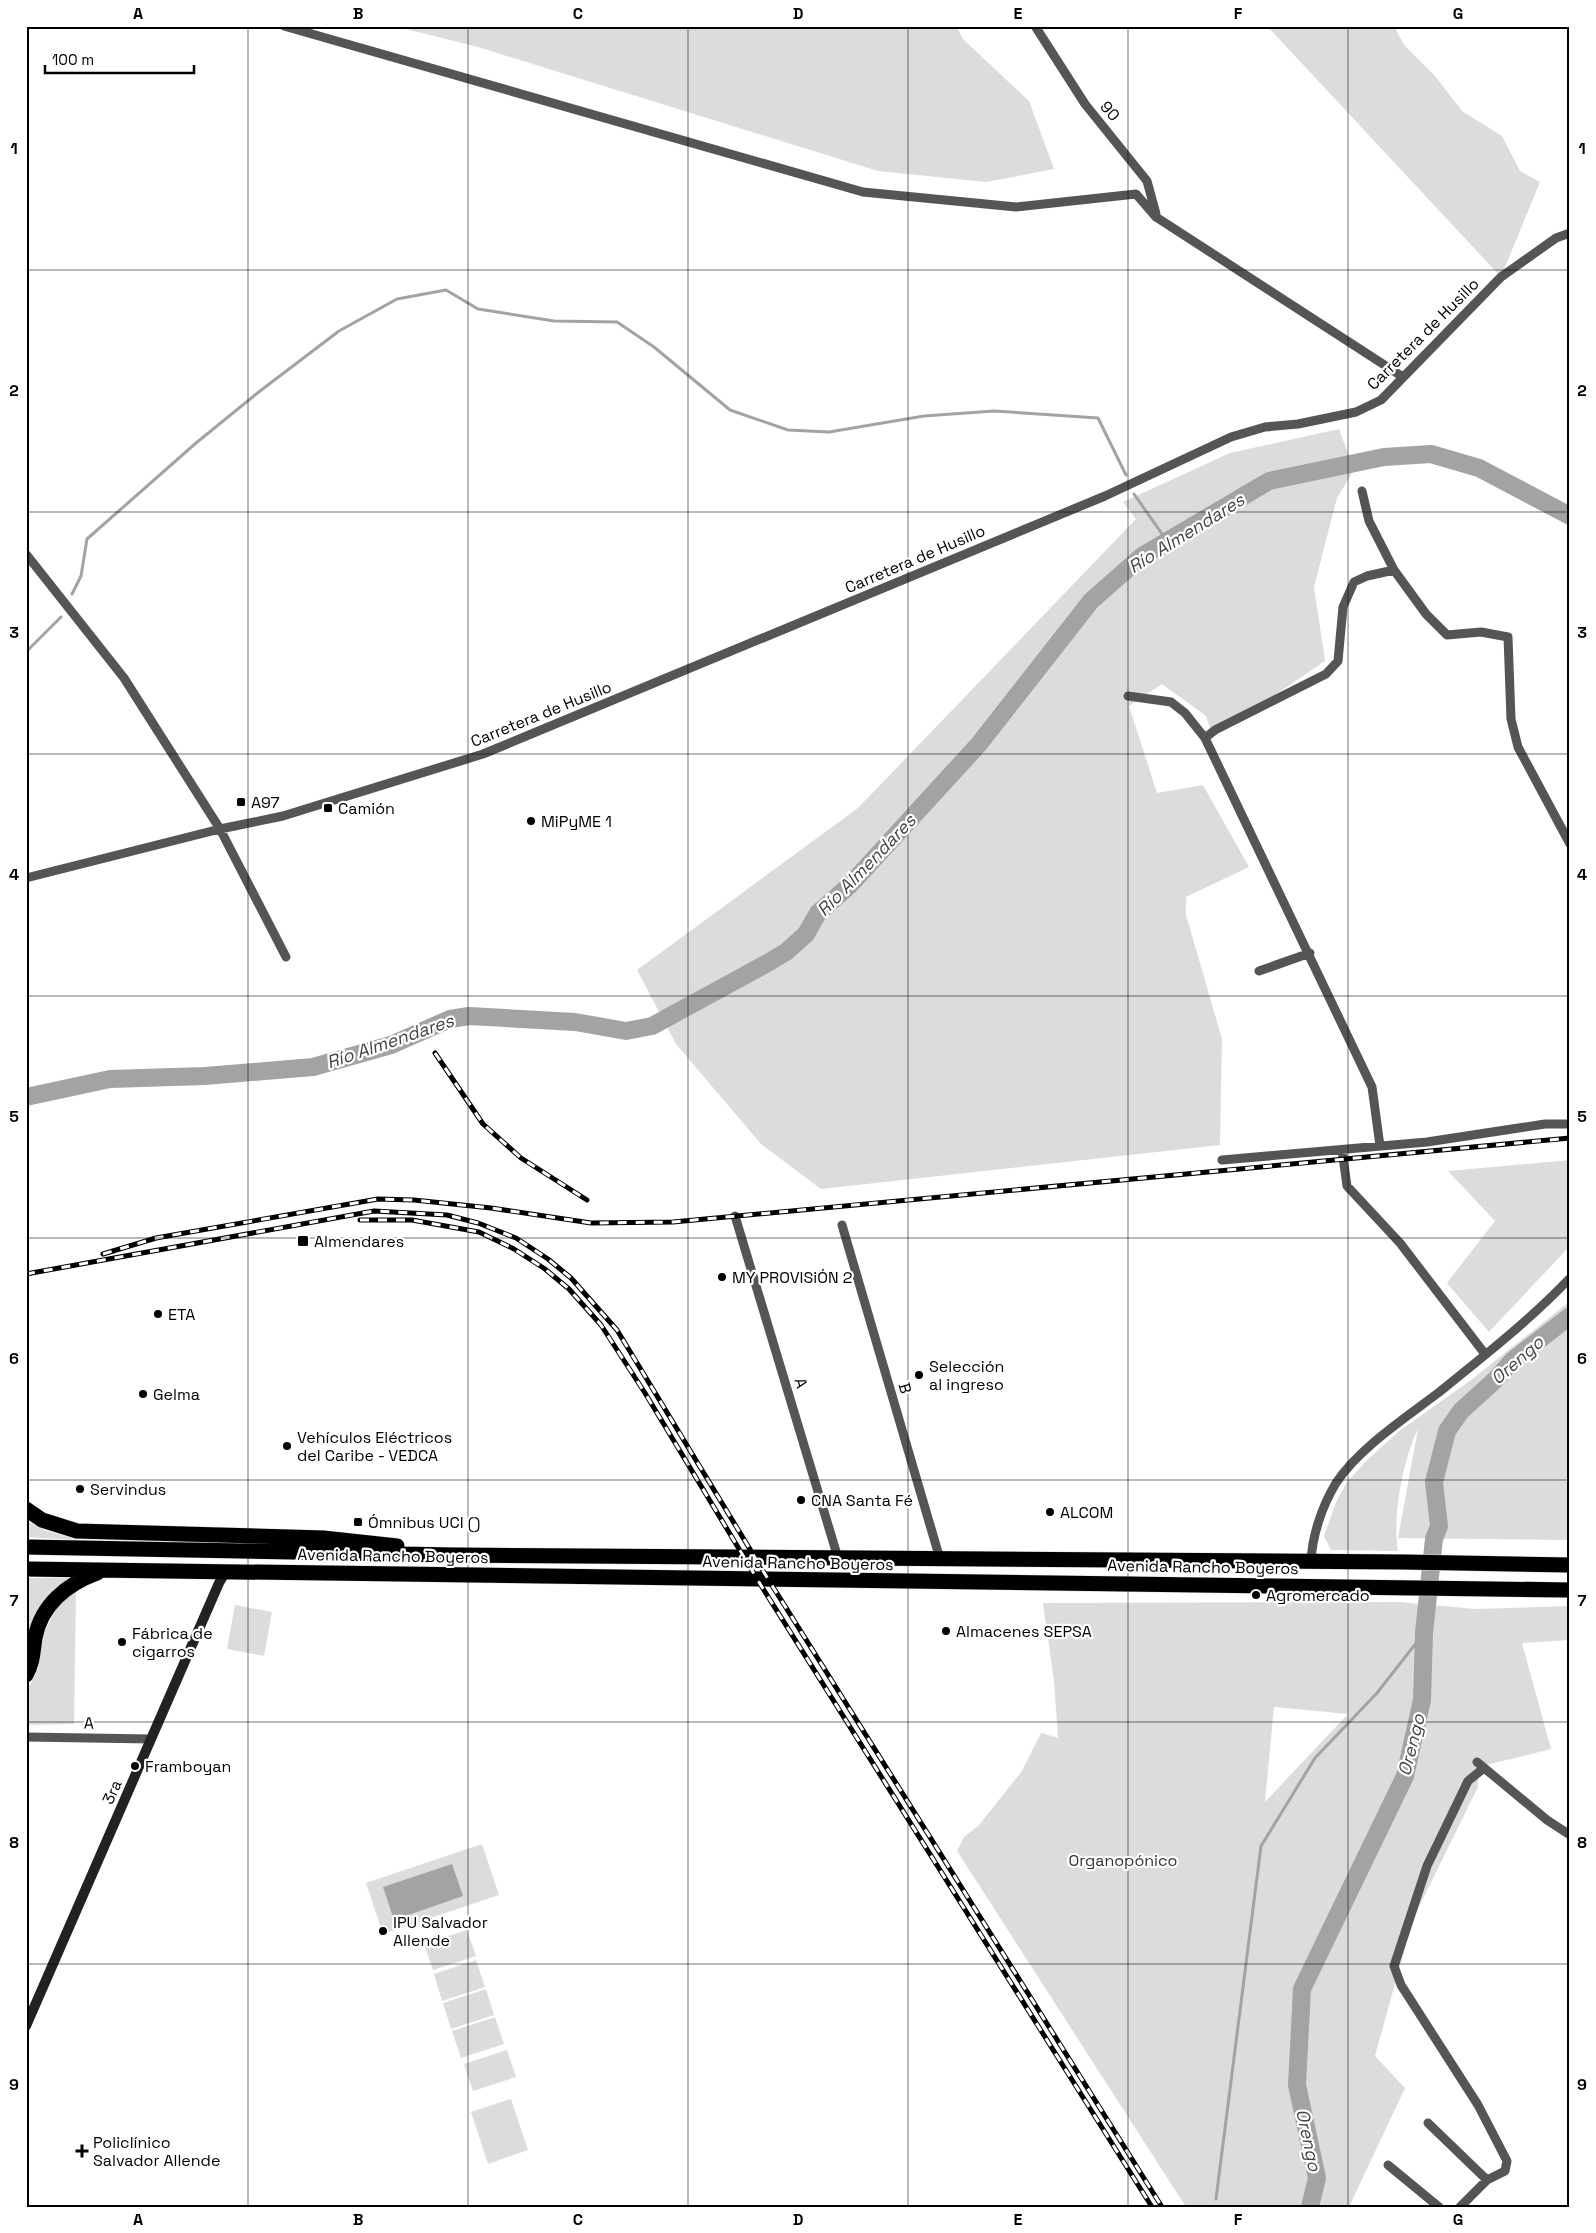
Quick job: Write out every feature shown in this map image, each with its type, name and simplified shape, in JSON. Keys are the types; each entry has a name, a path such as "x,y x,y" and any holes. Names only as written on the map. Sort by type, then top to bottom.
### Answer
{"highway":[{"path":"26,1509 42,1520 77,1531 323,1538 397,1546 452,1555"},
{"name":"Avenida Rancho Boyeros","path":"26,1547 452,1555 1404,1562 1570,1565"},
{"name":"Avenida Rancho Boyeros","path":"26,1569 647,1579 1397,1586 1570,1590"},
{"path":"26,1675 31,1664 39,1623 46,1610 75,1584 104,1571"}],"street":[{"path":"284,26 863,192 1016,208 1136,194 1156,217 1403,378"},
{"name":"90","path":"1035,26 1085,104 1147,181 1156,217"},
{"name":"Carretera de Husillo","path":"26,878 220,829 283,816 382,787 483,754 1105,496 1230,437 1265,427 1298,424 1356,412 1380,400 1501,277 1556,238 1570,233"},
{"path":"1362,491 1369,521 1394,570 1426,614 1447,635 1481,632 1508,637 1511,719 1518,746 1570,844"},
{"path":"26,554 124,678 220,829 286,957"},
{"path":"1205,738 1215,730 1326,674 1338,661 1343,607 1354,582 1368,576 1394,570"},
{"path":"1128,696 1171,702 1185,714 1205,738 1310,952 1372,1087 1380,1146"},
{"path":"1260,971 1310,952"},
{"path":"1222,1160 1427,1142 1546,1124 1570,1124"},
{"path":"1342,1150 1347,1186 1400,1243 1485,1354"},
{"name":"A","path":"735,1216 838,1558"},
{"name":"B","path":"842,1225 940,1559"},
{"path":"1311,1562 1312,1544 1324,1509 1336,1484 1357,1457 1485,1354 1570,1278"},
{"name":"3ra","path":"26,2026 219,1583 226,1571"},
{"name":"A","path":"26,1736 151,1739"},
{"path":"1460,2207 1487,2180 1505,2171 1507,2161 1502,2148 1478,2105 1401,1985 1394,1966 1427,1866 1468,1781 1481,1765 1547,1820 1570,1835"},
{"path":"1428,2123 1487,2180"},
{"path":"1388,2165 1439,2207"}],"green space":[{"path":"394,26 956,26 963,39 1029,101 1054,169 986,182 878,171 478,47"},
{"path":"1267,26 1394,26 1404,45 1435,76 1462,111 1502,136 1520,171 1540,182 1501,277"},
{"path":"1339,429 1354,470 1337,498 1314,587 1325,661 1213,737 1206,716 1162,684 1129,706 1157,793 1203,785 1249,867 1186,897 1186,915 1222,1039 1220,1145 821,1189 761,1144 676,1044 637,970 858,808 1136,519 1123,502 1230,453"},
{"path":"1570,1160 1570,1246 1489,1332 1447,1283 1495,1221 1448,1171"},
{"path":"1570,1301 1570,1540 1398,1538 1418,1429 1403,1472 1400,1489 1396,1522 1398,1551 1331,1550 1324,1536 1336,1502 1347,1482 1366,1461 1398,1432 1471,1380"},
{"path":"26,1521 47,1531 79,1540 26,1537"},
{"path":"26,1578 69,1578 53,1592 29,1630 26,1616"},
{"path":"76,1587 74,1724 26,1725 26,1692 38,1669 44,1633 57,1607"},
{"name":"Organopónico","path":"1400,1602 1476,1609 1570,1606 1570,1640 1522,1643 1551,1749 1478,1767 1478,1787 1413,1919 1375,2056 1405,2088 1349,2207 1186,2207 957,1851 964,1837 979,1825 1022,1771 1041,1733 1058,1738 1054,1681 1043,1603","holes":["1274,1707 1348,1714 1265,1802"]},
{"path":"235,1605 272,1612 264,1656 227,1649"},
{"path":"482,1844 499,1895 383,1934 366,1883"},
{"path":"467,1930 476,1956 433,1970 424,1944"},
{"path":"476,1960 485,1987 442,2001 434,1974"},
{"path":"486,1989 494,2015 451,2029 443,2003"},
{"path":"495,2017 504,2044 461,2058 452,2031"},
{"path":"507,2050 516,2077 473,2091 464,2064"},
{"path":"511,2099 528,2150 488,2164 471,2112"}],"shaded area":[{"path":"452,1864 463,1896 394,1920 383,1887"}],"waterway":[{"path":"72,594 81,576 87,539 196,443 339,331 397,299 446,290 478,309 554,321 617,322 654,347 730,410 788,430 829,432 924,416 994,411 1098,418 1126,475"},
{"name":"Río Almendares","path":"26,1097 110,1079 205,1076 313,1067 391,1045 450,1019 469,1016 575,1022 626,1031 652,1026 786,952 806,934 818,913 850,885 979,744 1091,601 1142,556 1269,481 1384,457 1431,454 1479,468 1570,516"},
{"path":"1134,494 1167,541"},
{"path":"26,652 61,617"},
{"name":"Orengo","path":"1310,2207 1317,2178 1297,2085 1302,1989 1405,1776 1422,1700 1424,1633 1434,1539 1439,1526 1434,1482 1447,1431 1461,1411 1495,1380 1513,1360 1570,1316"},
{"path":"1216,2199 1261,1846 1315,1758 1377,1693 1424,1633"}],"railway":[{"path":"435,1053 483,1124 521,1158 587,1200"},
{"path":"103,1254 156,1238 378,1199 414,1200 491,1208 591,1223 673,1222 1570,1138"},
{"path":"26,1274 374,1211 447,1215 478,1223 516,1238 548,1259 571,1278 617,1330 768,1579 1162,2207"},
{"path":"360,1220 412,1220 479,1232 514,1249 545,1269 569,1289 601,1325 645,1393 762,1587 1152,2207"}],"place":[{"name":"A97","path":"241,802"},
{"name":"Camión","path":"328,808"},
{"name":"MiPyME 1","path":"531,821"},
{"name":"Almendares","path":"303,1241"},
{"name":"MY PROVISiÓN 2","path":"722,1277"},
{"name":"ETA","path":"158,1314"},
{"name":"Selección al ingreso","path":"919,1375"},
{"name":"Gelma","path":"143,1394"},
{"name":"Vehículos Eléctricos del Caribe - VEDCA","path":"287,1446"},
{"name":"Servindus","path":"80,1489"},
{"name":"CNA Santa Fé","path":"801,1500"},
{"name":"ALCOM","path":"1050,1512"},
{"name":"Ómnibus UCI ()","path":"358,1522"},
{"name":"Agromercado","path":"1256,1595"},
{"name":"Almacenes SEPSA","path":"946,1631"},
{"name":"Fábrica de cigarros","path":"122,1642"},
{"name":"Framboyan","path":"135,1766"},
{"name":"IPU Salvador Allende","path":"383,1931"},
{"name":"Policlínico Salvador Allende","path":"82,2151"}]}
